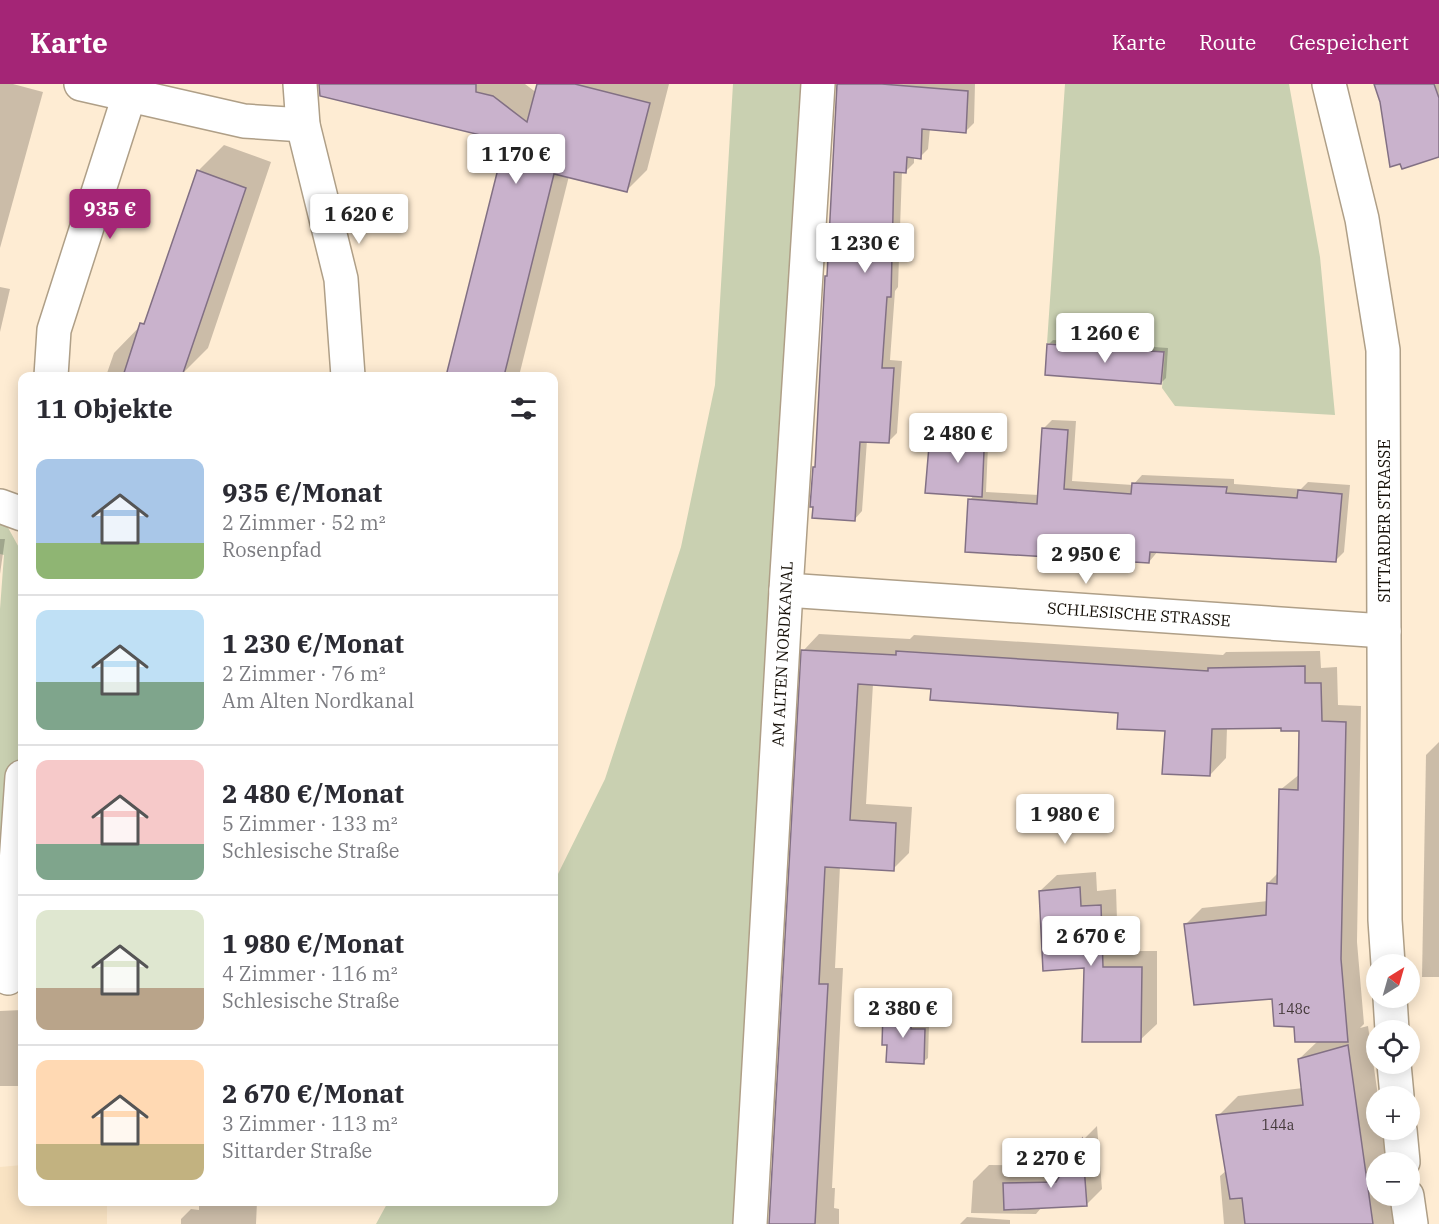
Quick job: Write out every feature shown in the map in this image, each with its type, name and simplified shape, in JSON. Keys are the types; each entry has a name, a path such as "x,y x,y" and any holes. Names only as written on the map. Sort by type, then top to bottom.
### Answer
{"street":[{"path":"81,84 244,121 303,125"},
{"path":"300,84 303,125 341,279 348,372"},
{"name":"AM ALTEN NORDKANAL","path":"750,1224 786,590 818,84"},
{"name":"SITTARDER STRASSE","path":"1329,84 1362,219 1383,350 1388,954"},
{"path":"51,372 54,330 129,96"},
{"path":"0,506 18,513"},
{"name":"SCHLESISCHE STRASSE","path":"786,590 1384,631"},
{"path":"10,978 18,844"},
{"path":"1408,1206 1411,1224"}],"shaded area":[{"path":"18,1165 18,1206 107,1206 107,1224 0,1224 0,1167"}],"green space":[{"path":"733,84 801,84 766,660 736,1224 376,1224 386,1206 558,1206 558,874 605,779 681,547 715,385"},
{"path":"1065,84 1289,84 1320,257 1335,415 1175,406 1162,388 1165,352 1047,343"},
{"path":"0,521 6,524 18,546 18,769 9,867 0,889 0,609 4,555 0,554"}],"building":[{"path":"319,84 476,84 476,92 493,96 527,122 537,84 575,84 650,103 627,192 554,174 505,372 447,372 505,141 320,96"},
{"path":"837,84 882,84 968,91 966,133 922,129 921,159 907,157 906,173 894,172 891,297 887,297 882,368 894,368 889,443 860,442 855,521 812,518 813,507 810,507 813,467 815,467"},
{"path":"1374,84 1434,84 1439,98 1439,157 1402,169 1400,164 1390,167 1380,102"},
{"path":"197,170 246,188 183,372 124,372 140,323 144,324"},
{"path":"1047,344 1164,352 1161,384 1045,375"},
{"path":"952,426 985,428 982,497 925,493 929,446 951,447"},
{"path":"1042,428 1068,430 1064,489 1131,494 1132,483 1227,487 1226,493 1297,498 1298,490 1342,494 1336,562 1150,552 1149,563 965,552 968,499 1037,504"},
{"path":"801,650 896,655 896,651 1208,671 1208,668 1305,666 1305,683 1321,683 1322,721 1346,722 1341,959 1348,1042 1295,1042 1294,1027 1274,1026 1272,999 1194,1005 1184,924 1266,915 1267,883 1277,884 1279,789 1298,790 1299,731 1281,731 1281,728 1212,729 1210,776 1162,774 1165,731 1117,729 1118,713 930,700 931,689 858,684 850,820 896,823 894,871 825,867 819,984 828,984 815,1224 769,1224"},
{"path":"1080,887 1081,906 1101,905 1103,967 1142,967 1141,1042 1082,1042 1084,968 1043,971 1039,891"},
{"path":"883,1011 912,1012 911,1029 925,1029 924,1064 886,1062 887,1045 882,1045"},
{"path":"1348,1045 1366,1174 1366,1206 1370,1206 1373,1224 1245,1224 1242,1198 1230,1199 1216,1115 1303,1105 1298,1059"},
{"path":"1082,1139 1087,1206 1004,1210 1003,1183 1056,1182"}]}
